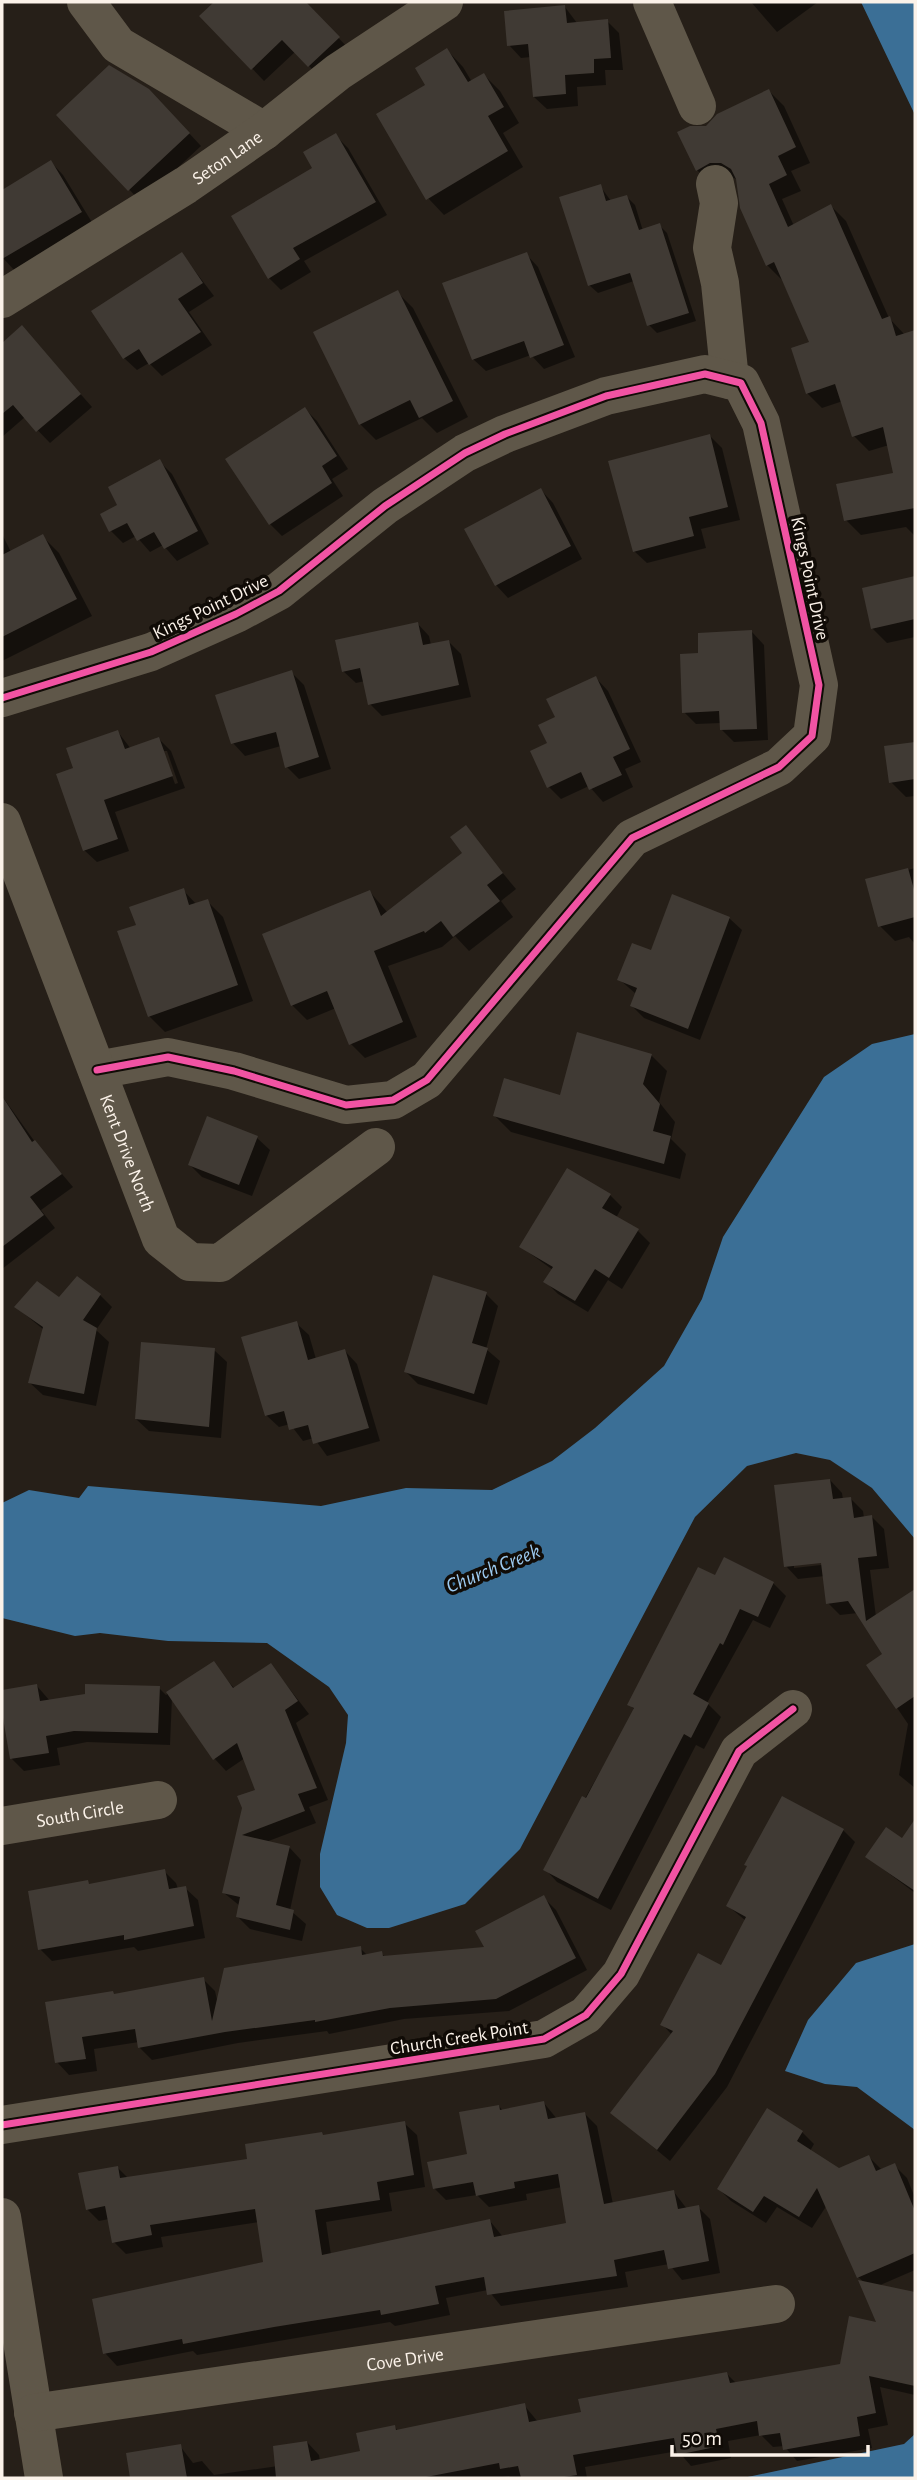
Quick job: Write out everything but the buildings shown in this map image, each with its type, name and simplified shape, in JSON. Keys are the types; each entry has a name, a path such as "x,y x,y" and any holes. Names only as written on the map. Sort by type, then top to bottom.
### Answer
{"street":[{"path":"86,2 118,44 264,131"},
{"name":"Seton Lane","path":"2,299 186,186 264,131 338,72 444,2"},
{"path":"652,2 697,106"},
{"path":"715,184 719,203 712,248 722,293 730,380"},
{"name":"Kings Point Drive","path":"2,698 151,652 236,614 279,591 385,506 465,453 505,434 606,396 705,374 741,383 761,423 819,685 812,736 779,766 632,838 427,1080 393,1100 346,1105 234,1071 168,1057 97,1070"},
{"name":"Kent Drive North","path":"2,822 160,1239 190,1262 220,1263 376,1147"},
{"name":"Church Creek Point","path":"2,2125 544,2039 586,2015 621,1974 739,1751 793,1709"},
{"name":"South Circle","path":"2,1825 158,1800"},
{"path":"2,2217 44,2478"},
{"name":"Cove Drive","path":"33,2413 776,2304"}],"water":[{"path":"861,2 915,2 915,115"},
{"name":"Church Creek","path":"915,1034 915,1539 872,1488 830,1460 796,1453 747,1466 695,1517 520,1849 465,1904 389,1928 367,1928 337,1915 320,1887 320,1854 346,1743 348,1715 329,1687 267,1643 168,1641 100,1633 75,1636 2,1618 2,1503 29,1490 79,1498 88,1486 321,1506 406,1488 492,1490 552,1461 595,1428 664,1366 702,1299 723,1237 824,1077 872,1044"},
{"path":"915,1944 915,2130 857,2087 825,2084 785,2071 808,2020 856,1963"},
{"path":"915,2434 915,2478 743,2478 904,2444"}],"cycle path":[{"path":"2,698 151,652 236,614 279,591 385,506 465,453 505,434 606,396 705,374 741,383 761,423 819,685 812,736 779,767 632,838 427,1080 393,1100 346,1105 234,1071 168,1057 97,1070"},
{"path":"2,2125 544,2039 586,2015 621,1974 739,1751 793,1709"}]}
